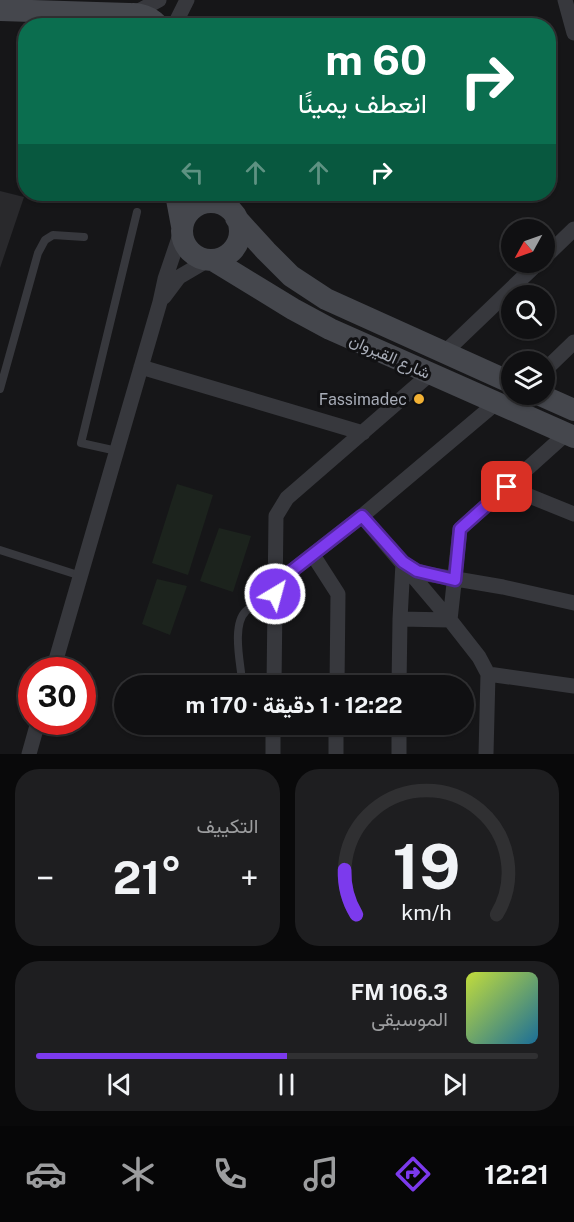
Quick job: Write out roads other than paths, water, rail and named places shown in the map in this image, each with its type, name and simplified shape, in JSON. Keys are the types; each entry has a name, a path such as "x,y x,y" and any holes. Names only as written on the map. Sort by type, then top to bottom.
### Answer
{"main road":[{"path":"0,10 131,14 149,18"},
{"path":"0,10 24,18"},
{"path":"116,18 131,14"},
{"path":"177,201 184,242 191,252 211,260 224,257 236,246 239,235 227,207 215,203 200,204 188,213 182,228"},
{"name":"شارع القيروان","path":"227,207 266,251 291,276 309,289 326,299 501,378"},
{"name":"شارع القيروان","path":"211,260 310,319 570,435"},
{"path":"555,402 574,410"}],"street":[{"path":"131,14 159,0"},
{"path":"178,18 187,0"},
{"path":"565,0 574,33"},
{"path":"57,657 165,279 182,228"},
{"path":"555,247 574,229"},
{"path":"160,302 179,277 211,260"},
{"path":"444,353 528,273"},
{"path":"555,360 574,342"},
{"path":"141,367 363,433"},
{"path":"274,675 276,516 287,498 430,374"},
{"path":"275,589 496,403"},
{"path":"450,620 460,529 570,435"},
{"path":"507,487 574,514"},
{"path":"362,516 450,620 479,657 488,674 486,754"},
{"path":"313,555 338,594 337,675"},
{"path":"403,562 417,571 574,603"},
{"path":"399,675 399,619 403,562"},
{"path":"399,619 450,620"},
{"path":"488,674 574,686"},
{"path":"29,754 34,735"},
{"path":"273,735 273,754"},
{"path":"336,735 336,754"},
{"path":"399,735 399,754"}],"lane":[{"path":"117,451 81,443 137,212"},
{"path":"0,389 38,253 45,240 53,235 84,237"},
{"path":"0,550 81,576"},
{"path":"241,672 238,638 240,620 245,612 275,589"}],"place":[{"name":"Fassimadec","path":"419,399"}]}
